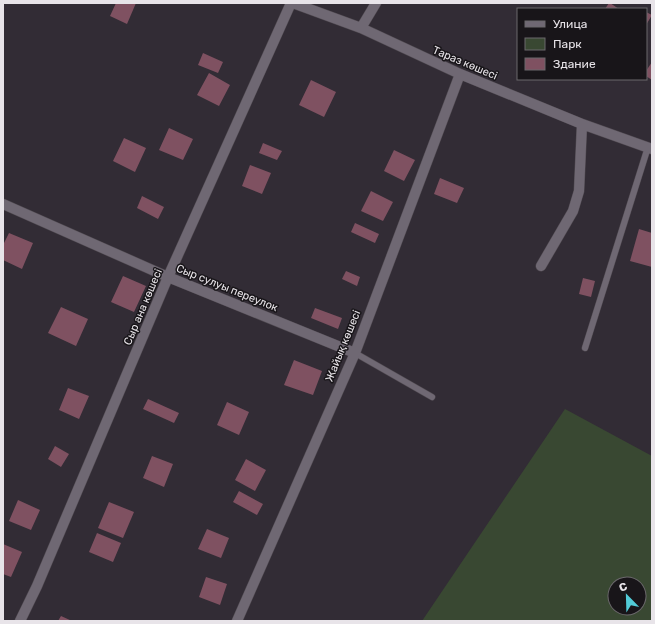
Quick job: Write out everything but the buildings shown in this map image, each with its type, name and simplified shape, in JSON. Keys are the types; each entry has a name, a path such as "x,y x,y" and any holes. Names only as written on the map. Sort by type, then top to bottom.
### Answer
{"street":[{"name":"Тараз көшесі","path":"292,3 361,28 460,74 582,124 650,148"},
{"name":"Сыр ана көшесі","path":"20,621 37,586 168,277 292,3"},
{"path":"361,28 376,3"},
{"name":"Жайық көшесі","path":"237,621 355,353 460,74"},
{"path":"540,266 573,211 579,191 582,124"},
{"name":"Сыр сулуы переулок","path":"3,204 168,277 355,353"}],"lane":[{"path":"586,348 650,148"},
{"path":"355,353 432,397"}],"green space":[{"path":"565,409 652,456 652,621 422,621"}]}
